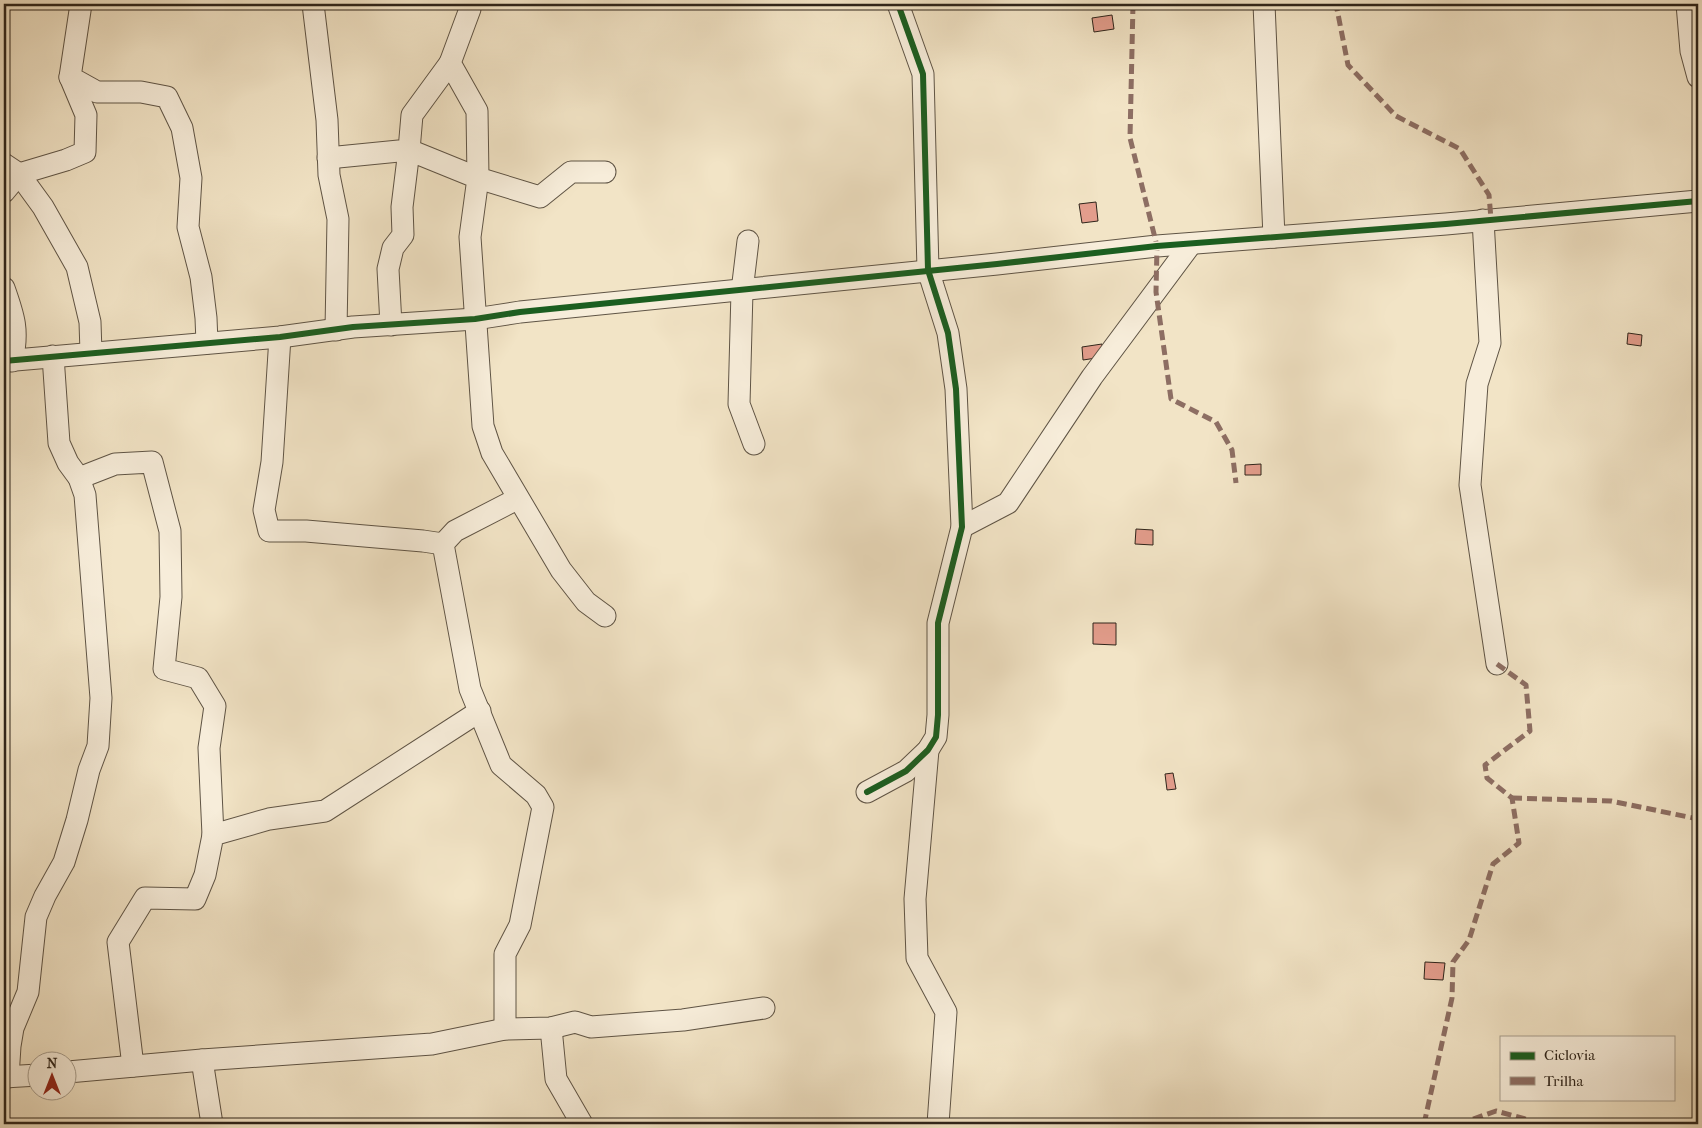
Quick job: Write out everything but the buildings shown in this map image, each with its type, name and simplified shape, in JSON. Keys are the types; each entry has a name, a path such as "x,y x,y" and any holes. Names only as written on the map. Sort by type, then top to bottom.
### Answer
{"street":[{"path":"11,169 66,160 85,152 86,115 70,77 81,4"},
{"path":"313,4 327,120 329,175 338,219 336,330"},
{"path":"391,325 388,270 393,248 403,235 402,207 412,115 450,63 470,4"},
{"path":"867,792 906,771 928,750 936,737 938,715 938,622 962,526 956,389 948,333 928,270 923,74 898,4"},
{"path":"1264,4 1274,237"},
{"path":"1686,4 1691,51 1698,77"},
{"path":"450,63 477,111 478,178 470,237 483,426 492,453 517,499 561,570 586,602 605,616"},
{"path":"70,77 97,92 141,92 167,97 182,128 191,178 188,228 200,277 206,318 207,343"},
{"path":"328,158 409,150 478,178 540,197 571,172 605,172"},
{"path":"4,192 11,169"},
{"path":"11,169 43,207 77,267 90,322 91,353"},
{"path":"8,361 280,337 391,325 475,319 520,312 742,291 1157,246 1698,201"},
{"path":"1483,220 1490,343 1476,384 1470,484 1497,664"},
{"path":"748,241 742,291 739,404 754,444"},
{"path":"962,526 1008,503 1092,377 1191,244"},
{"path":"4,288 15,322 17,341 8,361"},
{"path":"280,337 272,462 264,510 269,531 306,531 423,540 443,544"},
{"path":"28,1076 6,1077 13,1028 28,992 36,916 44,896 64,862 89,770 98,746 101,724 101,698 85,495 79,478 68,463 59,443 53,356"},
{"path":"79,478 115,464 152,462 170,531 171,597 164,669 198,678 215,706 209,748 213,835 204,875 195,900 145,898 118,942 133,1066"},
{"path":"443,544 455,531 517,499"},
{"path":"443,544 470,689 501,765 536,795 543,807 520,925 505,954 505,1029"},
{"path":"213,835 269,819 325,811 480,711"},
{"path":"928,750 915,899 917,958 946,1012 938,1124"},
{"path":"78,1071 202,1060 432,1044 505,1029 551,1028 575,1022 591,1026 683,1020 764,1008"},
{"path":"551,1028 556,1079 582,1124"},
{"path":"202,1060 212,1124"}],"marked path":[{"path":"1133,4 1130,138 1157,246 1156,292 1171,399 1216,422 1232,450 1236,483"},
{"path":"1331,4 1337,9 1348,65 1396,116 1460,149 1489,195 1491,219"},
{"path":"1424,1124 1452,998 1453,962 1469,940 1493,864 1519,843 1512,798 1487,778 1485,765 1530,731 1526,685 1497,664"},
{"path":"1512,798 1611,801 1698,819"},
{"path":"1459,1124 1496,1111 1544,1124"}],"cycle path":[{"path":"867,792 906,771 928,750 936,737 938,715 938,623 962,527 956,389 948,333 928,270 923,74 898,4"},
{"path":"4,361 280,337 353,327 475,319 520,312 1157,246 1446,224 1698,201"}]}
